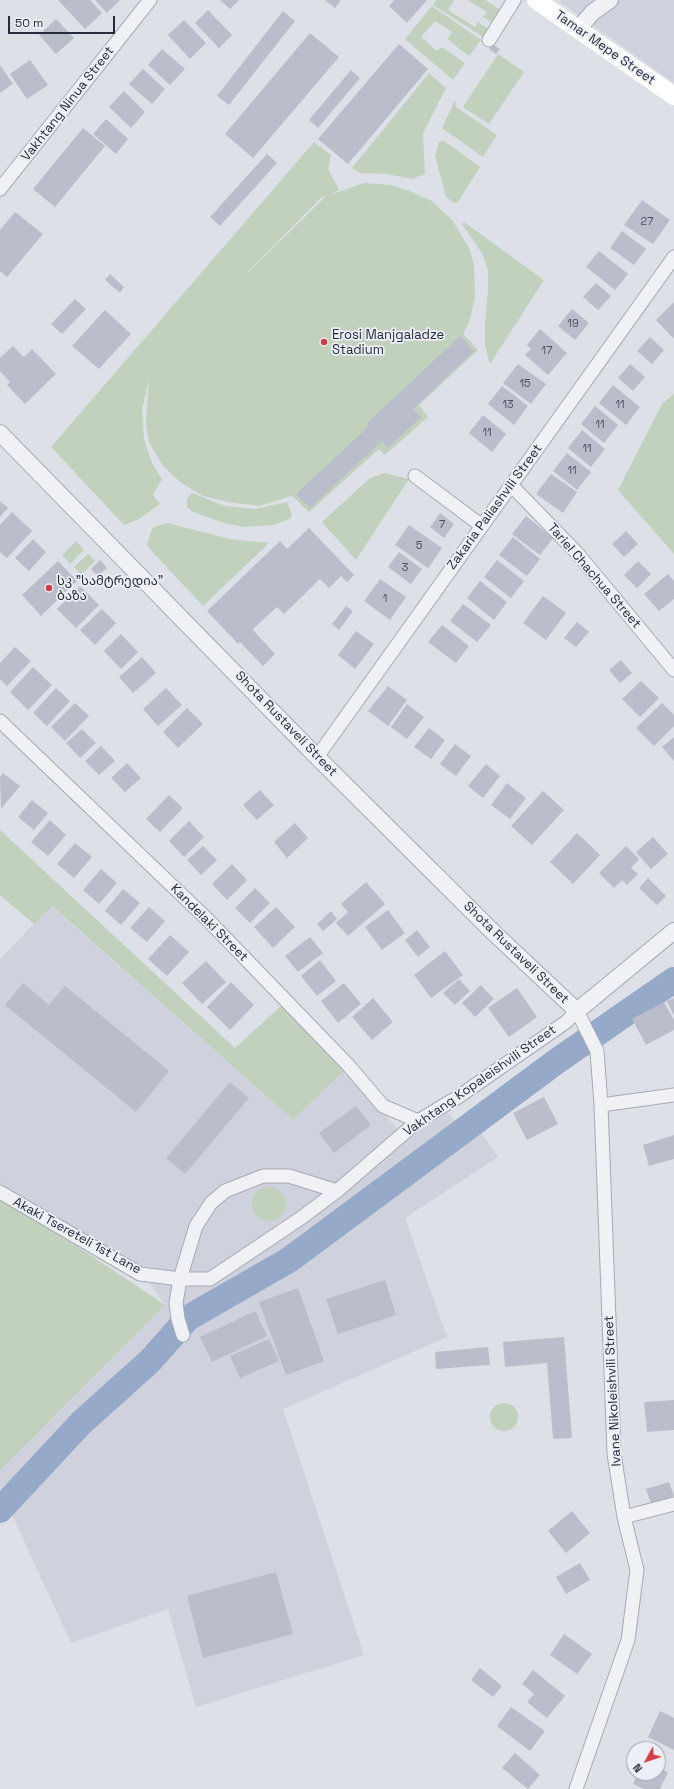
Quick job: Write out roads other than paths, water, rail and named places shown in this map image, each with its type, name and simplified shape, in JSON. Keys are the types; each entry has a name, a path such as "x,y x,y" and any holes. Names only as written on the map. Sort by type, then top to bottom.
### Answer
{"main road":[{"name":"Tamar Mepe Street","path":"536,0 674,96"}],"street":[{"name":"Vakhtang Ninua Street","path":"0,189 150,0"},
{"path":"489,40 514,0"},
{"path":"578,29 593,12 610,0"},
{"name":"Zakaria Paliashvili Street","path":"317,757 674,258"},
{"name":"Shota Rustaveli Street","path":"0,433 317,757 494,933 576,1011"},
{"path":"415,476 482,526"},
{"name":"Tariel Chachua Street","path":"511,485 577,553 674,670"},
{"name":"Kandelaki Street","path":"0,721 209,921 349,1066 383,1106 418,1122"},
{"name":"Vakhtang Kopaleishvili Street","path":"180,1279 210,1279 301,1218 337,1191 418,1122 465,1093 566,1022 576,1011 674,931"},
{"name":"Ivane Nikoleishvili Street","path":"576,1011 597,1051 601,1105 614,1454 624,1517 637,1570 628,1640 576,1789"},
{"path":"601,1105 674,1094"},
{"path":"183,1335 178,1319 176,1303 180,1279 196,1226 211,1203 225,1191 263,1176 290,1176 337,1191"},
{"name":"Akaki Tsereteli 1st Lane","path":"0,1192 140,1274 180,1279"},
{"path":"624,1517 674,1504"}],"waterway":[{"path":"0,1510 81,1423 150,1361 188,1318 289,1260 557,1061 674,980"}],"place":[{"name":"Erosi Manjgaladze Stadium","path":"324,342"},
{"name":"სკ \"სამტრედია\" ბაზა","path":"49,588"}]}
